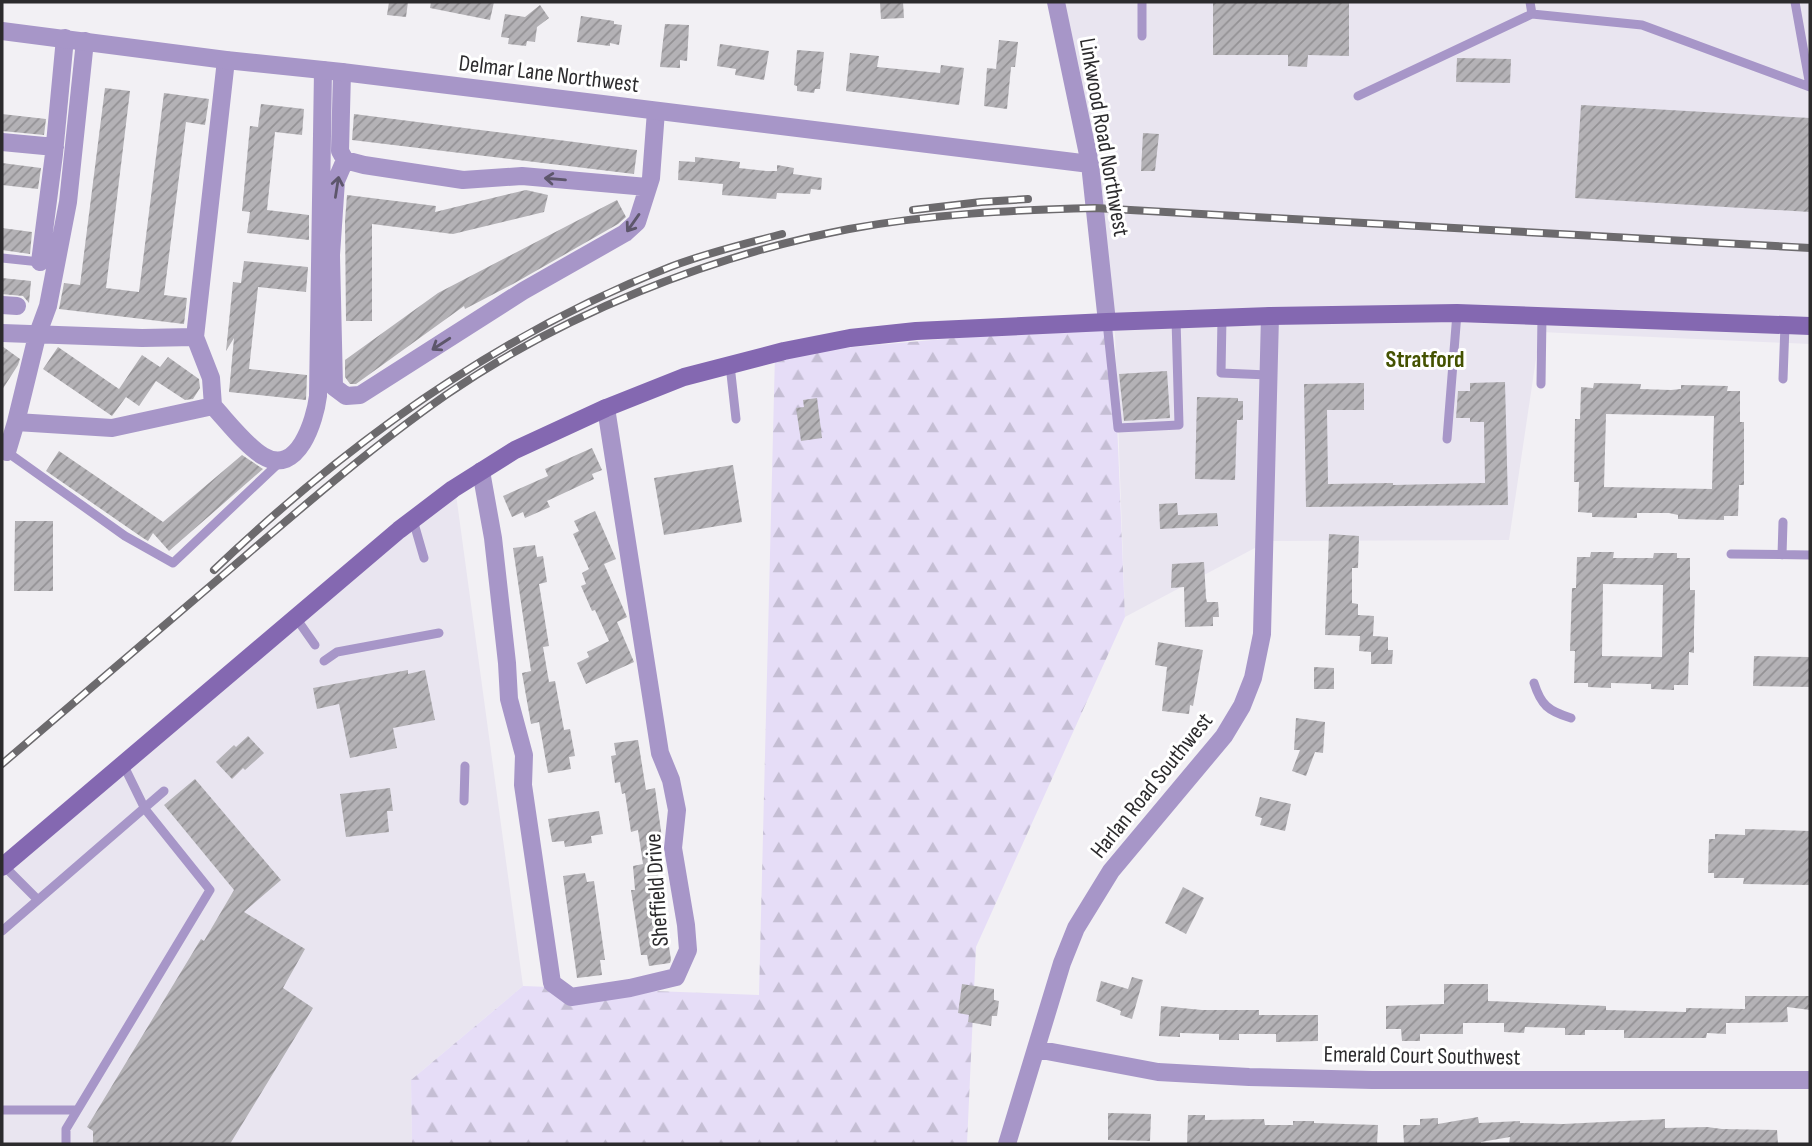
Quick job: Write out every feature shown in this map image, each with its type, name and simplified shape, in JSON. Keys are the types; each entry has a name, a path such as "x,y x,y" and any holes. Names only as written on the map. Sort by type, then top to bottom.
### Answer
{"main road":[{"path":"3,866 453,488 515,450 606,408 684,377 784,351 850,338 916,331 1107,322 1457,313 1810,326"}],"street":[{"name":"Linkwood Road Northwest","path":"1056,2 1090,164 1107,322"},
{"name":"Delmar Lane Northwest","path":"2,31 1090,164"},
{"path":"40,262 55,148 65,38"},
{"path":"4,450 16,422 37,336 48,306 68,202 85,41"},
{"path":"226,60 195,337 211,378 214,406 260,455 272,461 294,454 305,440 315,416 318,396 323,70"},
{"path":"342,72 340,151 345,160 463,180 522,176 647,187"},
{"path":"345,160 336,181 331,254 334,387 346,397 360,395 523,291 625,233 637,222 651,178 656,111"},
{"path":"2,142 55,148"},
{"name":"Harlan Road Southwest","path":"1007,1144 1062,963 1076,928 1111,871 1224,736 1242,706 1253,678 1262,634 1270,316"},
{"path":"2,333 37,336 195,337"},
{"path":"16,422 112,428 214,406"},
{"name":"Sheffield Drive","path":"481,471 493,538 509,699 524,755 523,785 552,983 571,997 631,988 676,977 688,950 673,848 677,810 671,780 660,753 606,408"},
{"name":"Emerald Court Southwest","path":"1036,1049 1158,1072 1249,1077 1400,1080 1810,1080"}],"lane":[{"path":"1142,2 1142,36"},
{"path":"1531,2 1532,14"},
{"path":"1795,2 1810,86"},
{"path":"1358,96 1532,14 1642,25 1810,86"},
{"path":"2,258 40,262"},
{"path":"1447,439 1457,313"},
{"path":"1541,384 1542,315"},
{"path":"1222,318 1221,373 1269,375"},
{"path":"1107,322 1118,428 1179,425 1176,319"},
{"path":"1783,379 1785,325"},
{"path":"730,365 736,418"},
{"path":"4,450 125,537 173,563 282,460"},
{"path":"413,520 424,558"},
{"path":"1782,555 1783,522"},
{"path":"1731,554 1810,555"},
{"path":"296,618 315,645"},
{"path":"324,661 337,652 439,633"},
{"path":"1534,683 1539,699 1553,713 1571,718"},
{"path":"66,1144 66,1129 211,890 145,809 123,764"},
{"path":"464,801 465,766"},
{"path":"2,931 164,791"},
{"path":"3,866 38,900"},
{"path":"2,1110 77,1110"}],"shaded area":[{"path":"1056,2 1810,2 1810,344 1540,332 1509,540 1268,541 1125,617 1115,334 1077,145"},
{"path":"455,487 523,986 411,1080 412,1144 2,1144 2,862"}],"green space":[{"path":"1113,324 1125,617 976,947 967,1144 412,1144 411,1080 523,986 759,995 775,354"}],"building":[{"path":"389,2 408,2 406,17 387,15"},
{"path":"431,2 494,2 490,20 430,8"},
{"path":"880,2 903,2 904,18 881,19"},
{"path":"1213,2 1349,2 1349,56 1308,55 1307,67 1288,66 1288,55 1213,55"},
{"path":"540,5 549,18 537,27 535,42 527,41 526,46 508,44 509,38 501,37 505,14 525,17"},
{"path":"581,16 614,21 614,24 622,25 619,45 577,42"},
{"path":"665,24 689,25 687,61 680,60 680,68 660,67"},
{"path":"999,40 1018,42 1015,67 1011,67 1007,109 984,106 987,68 996,69"},
{"path":"720,44 769,51 764,80 735,75 736,69 717,66"},
{"path":"797,50 824,52 820,89 815,89 814,93 797,91 797,86 794,85"},
{"path":"850,53 879,56 877,67 940,73 941,65 964,68 959,105 846,91"},
{"path":"1457,58 1511,59 1510,83 1456,82"},
{"path":"105,88 130,91 106,288 139,292 164,93 209,99 205,125 186,122 164,295 187,298 184,324 59,309 64,283 80,285"},
{"path":"261,104 304,109 302,135 275,132 267,210 309,215 309,240 247,233 250,212 242,211 250,126 258,127"},
{"path":"1581,105 1810,118 1810,212 1575,198"},
{"path":"2,114 46,119 44,135 2,131"},
{"path":"354,114 637,150 634,174 352,140"},
{"path":"1143,133 1159,134 1155,171 1141,171"},
{"path":"695,157 740,162 739,168 766,171 777,171 777,165 794,168 793,174 822,178 821,190 811,189 810,194 777,193 776,199 722,195 723,184 678,180 679,161 695,162"},
{"path":"2,163 41,168 38,189 2,185"},
{"path":"526,190 548,195 544,212 453,234 372,224 372,321 346,321 347,195 436,206 435,212"},
{"path":"617,200 626,217 618,224 513,284 465,309 464,306 356,384 350,384 345,377 345,360 438,293"},
{"path":"2,228 32,232 30,254 2,250"},
{"path":"244,261 308,267 306,292 258,287 249,369 307,375 306,400 229,392 234,338 226,351 233,282 241,283"},
{"path":"2,278 31,281 29,303 23,296 2,294"},
{"path":"2,346 20,359 2,390"},
{"path":"58,347 119,389 142,355 160,367 168,357 199,379 200,388 193,399 185,400 156,381 139,406 126,397 112,416 43,369"},
{"path":"1167,371 1170,418 1124,421 1119,374"},
{"path":"1505,382 1508,505 1306,507 1304,384 1364,383 1364,410 1327,410 1328,484 1393,485 1485,483 1484,422 1456,418 1458,391 1470,391 1470,383"},
{"path":"1594,383 1641,384 1640,389 1671,390 1681,389 1681,385 1728,386 1727,391 1740,391 1740,422 1744,422 1744,485 1739,485 1738,516 1724,516 1724,520 1678,519 1678,515 1669,513 1637,513 1637,518 1592,517 1592,513 1578,512 1579,482 1574,482 1575,419 1580,419 1581,387 1593,388","holes":["1606,414 1714,416 1712,489 1604,487"]},
{"path":"1197,397 1238,398 1238,401 1243,401 1243,420 1237,420 1235,480 1195,479"},
{"path":"817,398 822,438 801,441 796,408 804,407 803,400"},
{"path":"592,448 602,470 592,474 594,479 547,501 550,507 525,518 523,512 512,517 503,496 548,476 545,469"},
{"path":"59,451 163,522 242,455 263,469 169,551 153,533 148,541 46,471"},
{"path":"733,465 742,522 664,535 654,478"},
{"path":"1177,503 1178,515 1217,513 1218,526 1160,529 1159,504"},
{"path":"595,511 616,559 604,564 627,617 617,622 634,662 586,684 577,663 589,657 587,652 609,641 581,586 586,584 582,573 589,569 573,534 579,531 574,521"},
{"path":"15,521 53,521 53,591 14,591"},
{"path":"1329,534 1359,536 1358,568 1352,568 1352,603 1358,604 1358,615 1374,616 1373,636 1388,637 1388,650 1393,650 1392,664 1371,664 1371,652 1359,651 1360,636 1325,635"},
{"path":"535,545 537,557 543,556 547,582 539,584 549,646 543,647 549,682 555,681 564,730 570,729 575,756 569,757 571,769 548,773 539,722 531,724 522,673 531,671 513,548"},
{"path":"1591,552 1614,552 1613,558 1653,558 1654,553 1677,553 1677,558 1690,558 1690,590 1695,590 1694,653 1689,652 1688,685 1674,685 1674,690 1651,689 1651,684 1611,683 1611,688 1574,683 1575,651 1570,651 1572,588 1576,588 1577,557 1590,557","holes":["1603,584 1663,585 1662,657 1602,656"]},
{"path":"1204,562 1207,602 1218,602 1219,617 1213,617 1213,626 1185,627 1184,587 1171,588 1172,564"},
{"path":"1158,642 1203,650 1193,706 1190,705 1189,714 1162,711 1167,667 1155,665"},
{"path":"1754,656 1810,657 1810,687 1753,686"},
{"path":"1314,667 1334,668 1334,689 1314,689"},
{"path":"408,670 408,674 425,670 435,720 393,728 397,748 350,758 339,704 317,709 313,688"},
{"path":"1296,718 1325,722 1323,753 1315,752 1306,776 1292,771 1300,750 1294,750"},
{"path":"248,736 264,753 232,779 216,762"},
{"path":"638,740 646,790 655,788 662,838 653,839 671,960 670,963 649,966 647,955 641,955 631,890 635,890 633,866 643,864 638,830 631,832 625,793 622,794 620,782 615,783 611,756 616,755 614,743"},
{"path":"195,779 281,880 244,912 305,949 283,988 313,1008 230,1144 93,1144 93,1131 87,1127 201,939 204,941 234,890 164,805"},
{"path":"390,788 393,811 387,811 389,832 346,837 340,794"},
{"path":"1260,797 1291,804 1285,831 1260,825 1262,818 1255,816"},
{"path":"599,811 603,834 591,836 592,843 565,847 564,841 552,842 548,819"},
{"path":"1745,829 1810,831 1810,885 1743,884 1744,878 1714,878 1714,873 1708,873 1709,839 1715,839 1715,834 1745,835"},
{"path":"585,873 587,882 594,881 605,960 600,960 602,975 577,978 563,876"},
{"path":"1183,887 1204,898 1186,934 1165,923"},
{"path":"1132,977 1143,980 1132,1019 1120,1015 1121,1011 1096,1001 1101,981 1128,989"},
{"path":"962,984 994,989 994,1000 999,1001 997,1016 992,1016 991,1026 968,1022 969,1015 958,1013"},
{"path":"1444,984 1488,984 1488,1001 1606,1006 1606,1010 1686,1012 1686,1008 1745,1009 1745,996 1810,996 1810,1010 1787,1007 1788,1022 1726,1023 1726,1034 1707,1033 1706,1038 1624,1038 1624,1030 1585,1030 1585,1035 1565,1035 1565,1028 1525,1027 1524,1033 1504,1032 1504,1023 1463,1023 1463,1034 1420,1034 1420,1041 1402,1041 1401,1029 1386,1029 1386,1006 1444,1004"},
{"path":"1161,1006 1202,1010 1259,1010 1259,1015 1318,1015 1318,1041 1276,1042 1276,1034 1239,1034 1239,1040 1219,1040 1219,1034 1180,1033 1180,1037 1159,1036"},
{"path":"1108,1113 1151,1114 1150,1141 1108,1140"},
{"path":"1188,1115 1205,1115 1205,1120 1264,1119 1265,1125 1293,1125 1293,1121 1314,1121 1378,1125 1377,1144 1187,1144"},
{"path":"1478,1117 1479,1123 1520,1121 1563,1124 1665,1119 1665,1128 1777,1130 1778,1144 1509,1144 1510,1137 1481,1144 1404,1144 1403,1125 1420,1125 1420,1119 1438,1118 1438,1124"}],"railway":[{"path":"913,210 1028,199"},
{"path":"2,764 335,480 446,395 491,366 588,314 691,272 743,255 849,229 910,220 1095,208 1810,248"},
{"path":"214,570 317,478 427,396 485,359 606,294 670,267 782,234"}],"district":[{"name":"Stratford","path":"1425,359"}]}
